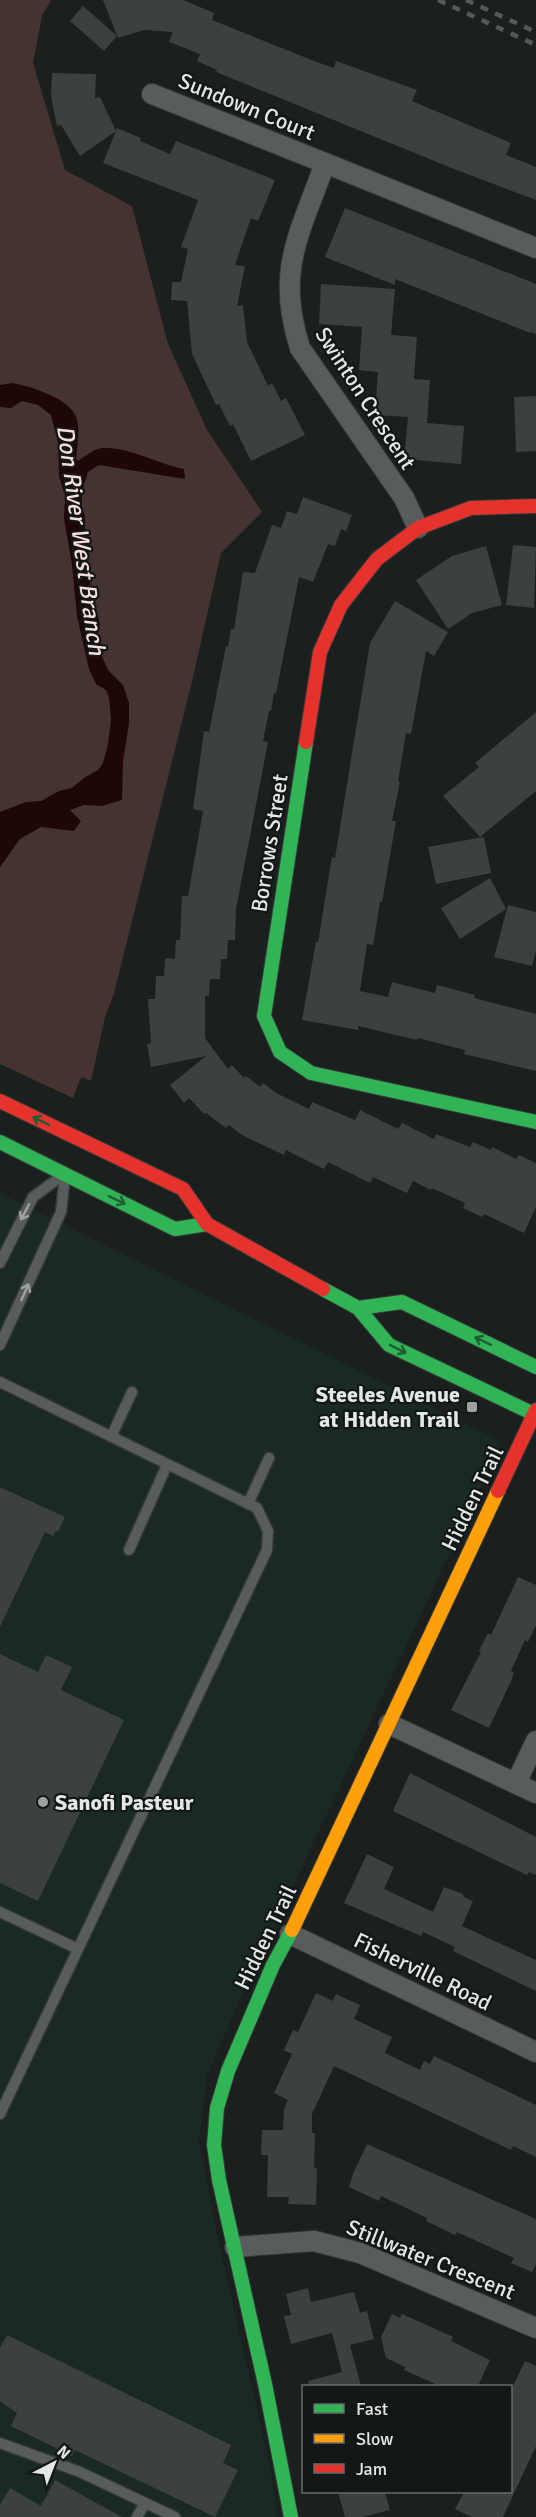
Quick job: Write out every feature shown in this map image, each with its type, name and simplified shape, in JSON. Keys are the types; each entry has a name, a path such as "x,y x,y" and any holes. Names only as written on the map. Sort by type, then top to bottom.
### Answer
{"street":[{"name":"Sundown Court","path":"152,94 325,163"},
{"path":"325,163 536,248"},
{"name":"Swinton Crescent","path":"325,163 303,217 293,250 288,296 291,321 300,348 404,498 418,528"},
{"name":"Borrows Street","path":"536,506 471,508 418,528 377,559 341,605 320,651 264,1016 280,1052 311,1073 536,1122"},
{"path":"0,1101 183,1189 207,1224 358,1308 389,1345 535,1413"},
{"path":"69,1165 82,1141"},
{"path":"0,1142 69,1165 98,1191 175,1228 207,1224"},
{"path":"358,1308 402,1302 536,1367"},
{"name":"Hidden Trail","path":"291,2517 235,2247 220,2194 214,2157 217,2109 226,2074 273,1965 290,1934 535,1413"},
{"path":"389,1724 536,1793"},
{"path":"516,1783 536,1741"},
{"name":"Fisherville Road","path":"290,1934 536,2052"},
{"name":"Stillwater Crescent","path":"235,2247 314,2241 360,2253 536,2328"}],"lane":[{"path":"0,1263 33,1197 69,1165"},
{"path":"0,1345 61,1212 69,1165"},
{"path":"0,1382 257,1508 268,1531 267,1550 0,2114"},
{"path":"111,1437 132,1392"},
{"path":"248,1504 269,1458"},
{"path":"129,1550 167,1465"},
{"path":"0,1912 78,1949"},
{"path":"0,2444 80,2472 175,2517"},
{"path":"137,2517 145,2503"}],"shaded area":[{"path":"0,0 51,0 42,16 33,63 65,170 132,206 168,344 207,430 262,512 221,553 191,686 114,993 105,1017 91,1081 81,1077 73,1098 0,1064"},
{"name":"Sanofi Pasteur","path":"0,1193 502,1442 239,2001 207,2075 199,2140 217,2234 271,2472 277,2517 0,2517"}],"water":[{"name":"Don River West Branch","path":"13,383 51,395 68,406 74,413 78,424 76,459 78,461 97,449 114,448 184,469 185,479 99,465 88,472 82,491 82,508 85,516 85,540 92,597 100,624 94,638 108,670 123,685 129,703 129,724 123,761 122,800 102,806 84,805 70,810 81,821 74,831 41,827 20,839 0,867 0,812 26,802 41,801 59,791 72,788 98,770 103,763 108,744 111,720 106,690 96,684 89,669 77,616 72,565 64,519 65,496 59,476 58,442 51,415 38,405 22,401 11,408 0,407 0,385"}],"building":[{"path":"103,0 183,0 214,13 212,20 314,61 334,68 336,61 417,90 412,101 511,143 506,155 536,167 536,200 216,72 217,70 197,61 200,54 169,42 173,32 144,30 118,38"},
{"path":"83,6 117,36 104,51 70,21"},
{"path":"52,73 96,74 95,98 100,97 116,131 80,156 61,125 57,126 51,96"},
{"path":"117,128 170,154 176,141 275,180 258,221 251,218 235,265 245,266 237,306 243,305 247,342 268,386 272,383 281,401 286,398 305,435 251,461 233,424 230,426 219,404 216,405 192,354 187,301 171,300 172,282 181,282 188,249 181,247 198,200 103,163"},
{"path":"345,208 536,284 536,334 395,279 395,285 325,257"},
{"path":"321,284 395,289 391,335 417,337 414,379 430,380 427,423 464,426 461,464 404,459 408,417 375,415 378,372 359,370 362,327 319,324"},
{"path":"536,396 536,451 516,452 514,397"},
{"path":"303,497 352,515 346,531 341,529 335,546 328,544 313,582 299,577 276,693 274,693 271,711 269,711 263,741 268,742 236,909 235,940 228,940 227,959 221,959 220,979 210,979 209,996 205,996 205,1038 228,1069 232,1065 244,1078 246,1076 260,1087 263,1083 276,1093 309,1109 312,1102 355,1120 360,1110 398,1129 402,1123 434,1139 436,1134 470,1147 473,1142 491,1150 492,1147 516,1159 519,1155 536,1163 536,1207 524,1233 484,1214 482,1217 463,1208 465,1203 413,1181 407,1193 373,1177 370,1183 328,1162 324,1169 286,1150 284,1155 242,1135 229,1125 226,1128 206,1113 204,1114 189,1098 184,1103 170,1085 206,1056 151,1067 147,1044 151,1043 148,999 155,999 156,976 164,976 165,958 175,959 176,940 180,940 182,896 188,896 203,811 193,809 204,731 209,732 226,646 228,647 231,629 234,629 243,572 255,573 272,525 281,528 287,511 297,514"},
{"path":"513,545 536,547 534,608 506,605"},
{"path":"486,546 502,605 472,613 448,629 416,580 452,556"},
{"path":"395,601 448,632 434,656 426,651 411,734 406,733 392,821 396,821 382,902 380,902 373,945 367,944 360,991 388,997 392,982 435,993 437,985 475,995 474,998 536,1014 536,1071 464,1054 465,1050 418,1038 417,1040 358,1026 358,1030 302,1020 332,857 335,858 370,643"},
{"path":"536,712 536,791 480,837 443,796 479,767 475,763"},
{"path":"484,837 491,873 436,884 428,847"},
{"path":"490,878 506,909 460,939 441,908"},
{"path":"508,905 536,912 536,950 532,966 494,957"},
{"path":"0,1487 65,1517 58,1532 56,1531 53,1536 45,1532 0,1627"},
{"path":"518,1577 536,1585 536,1625 528,1642 525,1640 511,1671 514,1673 511,1681 489,1728 451,1710 481,1652 479,1651 488,1633 491,1635"},
{"name":"Sanofi Pasteur","path":"0,1654 38,1672 46,1655 72,1667 61,1690 124,1720 38,1901 0,1883"},
{"path":"410,1773 536,1837 536,1875 529,1872 527,1875 393,1811"},
{"path":"367,1854 394,1867 384,1889 433,1912 444,1887 463,1894 464,1897 473,1901 462,1926 536,1960 536,1991 453,1951 455,1947 423,1932 421,1936 344,1903"},
{"path":"316,1993 333,2001 336,1994 360,2005 354,2019 392,2037 385,2053 420,2070 424,2061 430,2064 434,2056 536,2105 536,2157 513,2146 511,2150 334,2066 312,2114 312,2133 315,2133 314,2168 317,2168 316,2205 288,2204 289,2197 267,2197 268,2155 261,2155 262,2130 283,2130 284,2109 288,2100 274,2093 292,2054 284,2050 293,2030 298,2032"},
{"path":"367,2144 536,2219 536,2264 532,2272 511,2263 514,2258 457,2232 455,2235 426,2221 427,2218 381,2196 379,2201 349,2187"},
{"path":"308,2288 311,2302 354,2292 360,2313 367,2311 374,2339 350,2345 361,2385 309,2385 308,2381 342,2372 332,2333 291,2344 284,2316 291,2315 286,2294"},
{"path":"392,2314 400,2318 402,2314 453,2337 451,2341 490,2360 478,2385 438,2385 404,2370 405,2367 386,2358 381,2337"},
{"path":"7,2335 231,2445 223,2463 238,2470 215,2517 75,2450 72,2456 11,2426 17,2413 0,2401 0,2348"},
{"path":"525,2361 536,2366 536,2446 503,2517 472,2517 455,2509 463,2493 512,2493 512,2388"},
{"path":"55,2480 122,2517 0,2517 0,2505 10,2488 41,2506"},
{"path":"338,2493 385,2493 390,2510 362,2517 345,2517"}],"railway":[{"path":"438,0 536,45"},
{"path":"466,0 536,32"}],"traffic: fast":[{"path":"306,742 264,1016 280,1052 311,1073 536,1122"},
{"path":"0,1142 175,1229 207,1224"},
{"path":"323,1289 358,1308 389,1345 536,1415"},
{"path":"358,1308 402,1302 536,1367"},
{"path":"291,2517 265,2384 219,2180 214,2145 217,2108 228,2071 273,1965 292,1930"}],"traffic: slow":[{"path":"292,1930 498,1491"}],"traffic: jam":[{"path":"306,742 320,652 341,605 377,559 418,528 471,508 536,506"},
{"path":"0,1101 183,1189 207,1224 323,1289"},
{"path":"498,1491 536,1410"}],"place":[{"name":"Steeles Avenue at Hidden Trail","path":"472,1407"},
{"name":"Sanofi Pasteur","path":"43,1802"}]}
